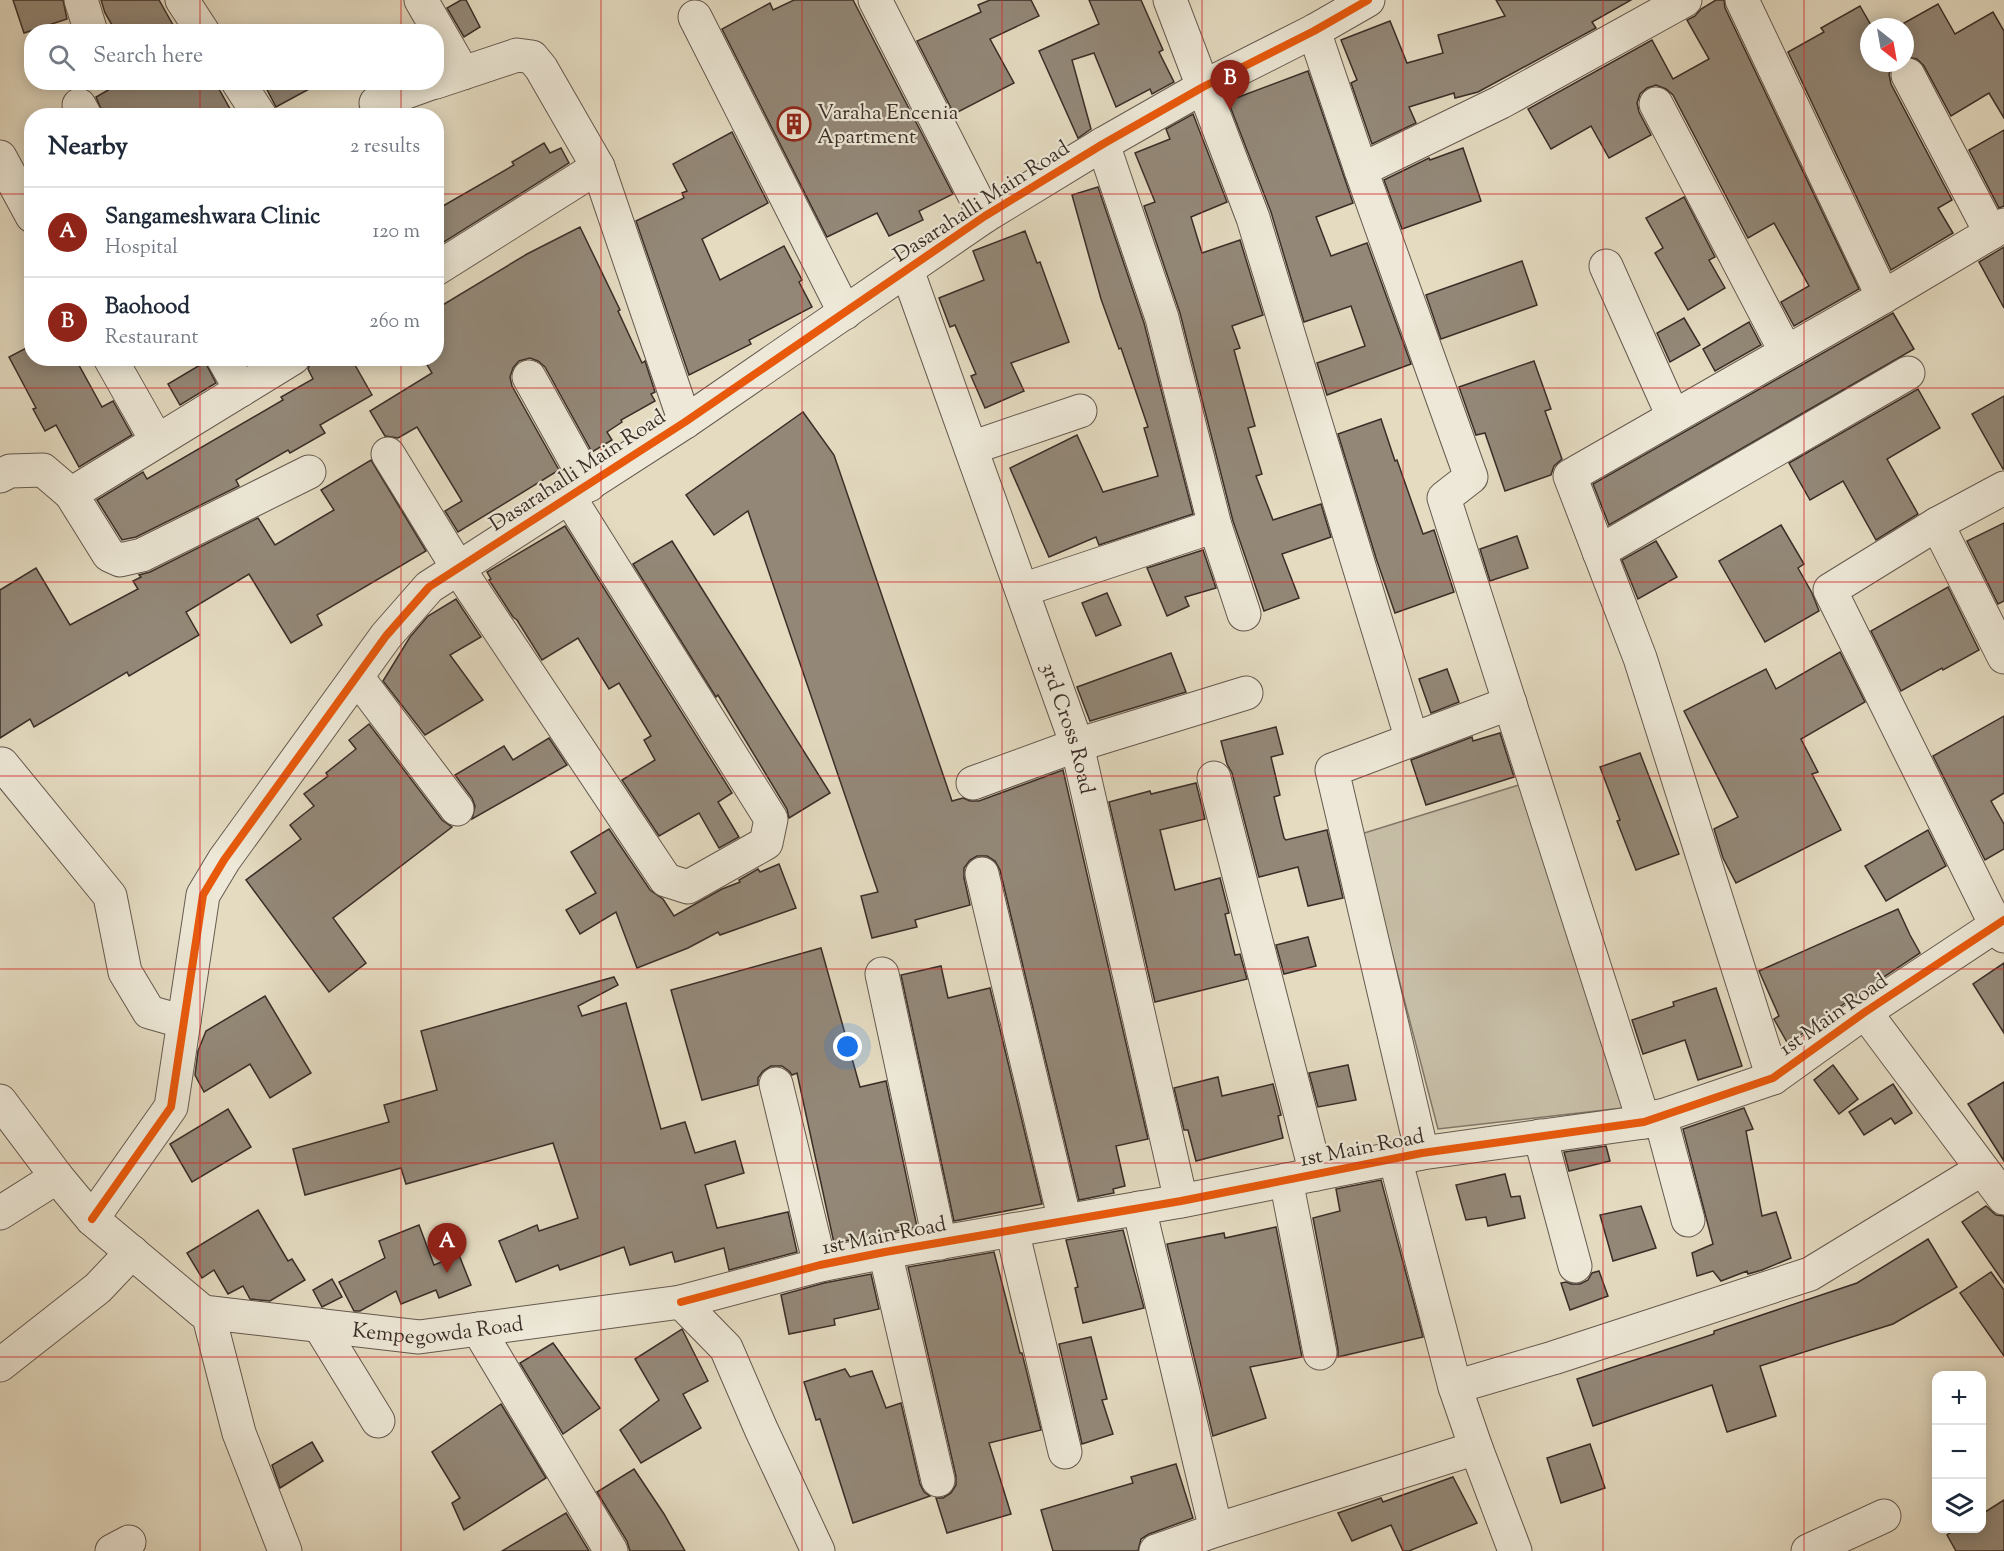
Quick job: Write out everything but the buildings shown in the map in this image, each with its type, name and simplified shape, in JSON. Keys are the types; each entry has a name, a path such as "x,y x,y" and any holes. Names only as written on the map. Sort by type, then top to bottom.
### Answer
{"street":[{"path":"81,0 88,24"},
{"path":"182,0 198,24"},
{"path":"421,0 428,24"},
{"path":"875,0 985,216"},
{"path":"1170,0 1253,218 1412,740"},
{"name":"Dasarahalli Main Road","path":"93,1219 171,1107 203,896 224,860 386,636 429,587 685,422 985,216 1103,144 1203,87 1314,31 1368,0"},
{"path":"1361,170 1501,102 1685,0"},
{"path":"1742,0 1883,297"},
{"path":"694,16 845,313"},
{"path":"1314,31 1361,170 1471,477 1444,498 1510,703 1688,1220"},
{"path":"444,79 517,55 532,57 541,68 598,167 685,422"},
{"path":"1773,1078 1640,658 1570,476 1998,229 1908,75"},
{"path":"243,90 255,108"},
{"path":"376,103 413,90"},
{"path":"1656,104 1785,352"},
{"path":"1103,144 1162,318 1215,526 1244,614"},
{"path":"0,157 24,201"},
{"path":"444,264 598,167"},
{"path":"0,214 16,214 24,220"},
{"path":"1606,266 1673,416"},
{"name":"3rd Cross Road","path":"907,270 1077,745 1181,1201"},
{"path":"115,366 157,441"},
{"path":"228,366 241,390"},
{"path":"70,494 280,366"},
{"path":"1599,552 1908,373"},
{"path":"388,454 458,568 666,880 688,887 766,843 771,819 579,491 529,377"},
{"path":"971,448 1080,411"},
{"path":"0,476 10,471 43,470 70,494 109,555 120,560 142,555 309,472"},
{"path":"2001,927 1830,590 1937,524 2004,488"},
{"path":"1937,524 2004,657"},
{"path":"1022,590 1215,526"},
{"path":"357,677 457,809"},
{"path":"973,783 1077,745 1246,693"},
{"path":"1505,1548 1476,1448 1455,1387 1332,770 1510,703"},
{"path":"2,764 110,896 125,972 149,1012 184,1022"},
{"path":"1214,778 1301,1177 1320,1353"},
{"path":"982,874 1065,1221"},
{"name":"1st Main Road","path":"681,1302 820,1265 885,1252 1181,1201 1408,1155 1652,1119 1773,1078 1866,1012 2001,927"},
{"path":"882,974 940,1243"},
{"path":"1866,1012 2004,1198"},
{"path":"776,1084 820,1265"},
{"name":"Kempegowda Road","path":"0,1101 57,1177 93,1219 203,1312 420,1337 681,1302"},
{"path":"1540,1136 1575,1266"},
{"path":"1455,1387 1553,1358 1810,1274 1982,1169"},
{"path":"0,1213 57,1177"},
{"path":"1139,1208 1216,1530"},
{"path":"1012,1230 1065,1452"},
{"path":"0,1365 98,1288 132,1252"},
{"path":"885,1252 938,1480"},
{"path":"681,1302 726,1348 818,1551"},
{"path":"208,1313 239,1433 285,1551"},
{"path":"319,1325 378,1421"},
{"path":"478,1329 611,1551"},
{"path":"1156,1551 1476,1448"},
{"path":"1808,1551 1884,1516"}],"shaded area":[{"path":"1522,784 1623,1108 1438,1129 1361,834"}],"cycle path":[{"path":"92,1219 171,1107 203,895 224,860 386,636 429,587 685,422 985,216 1103,144 1203,87 1314,31 1368,0"},
{"path":"681,1302 820,1265 885,1252 1181,1201 1422,1153 1644,1122 1773,1078 1865,1012 2004,920"}],"place":[{"name":"Baohood","path":"1230,110"},
{"name":"Varaha Encenia Apartment","path":"794,124"},
{"name":"Sangameshwara Clinic","path":"447,1273"}]}
